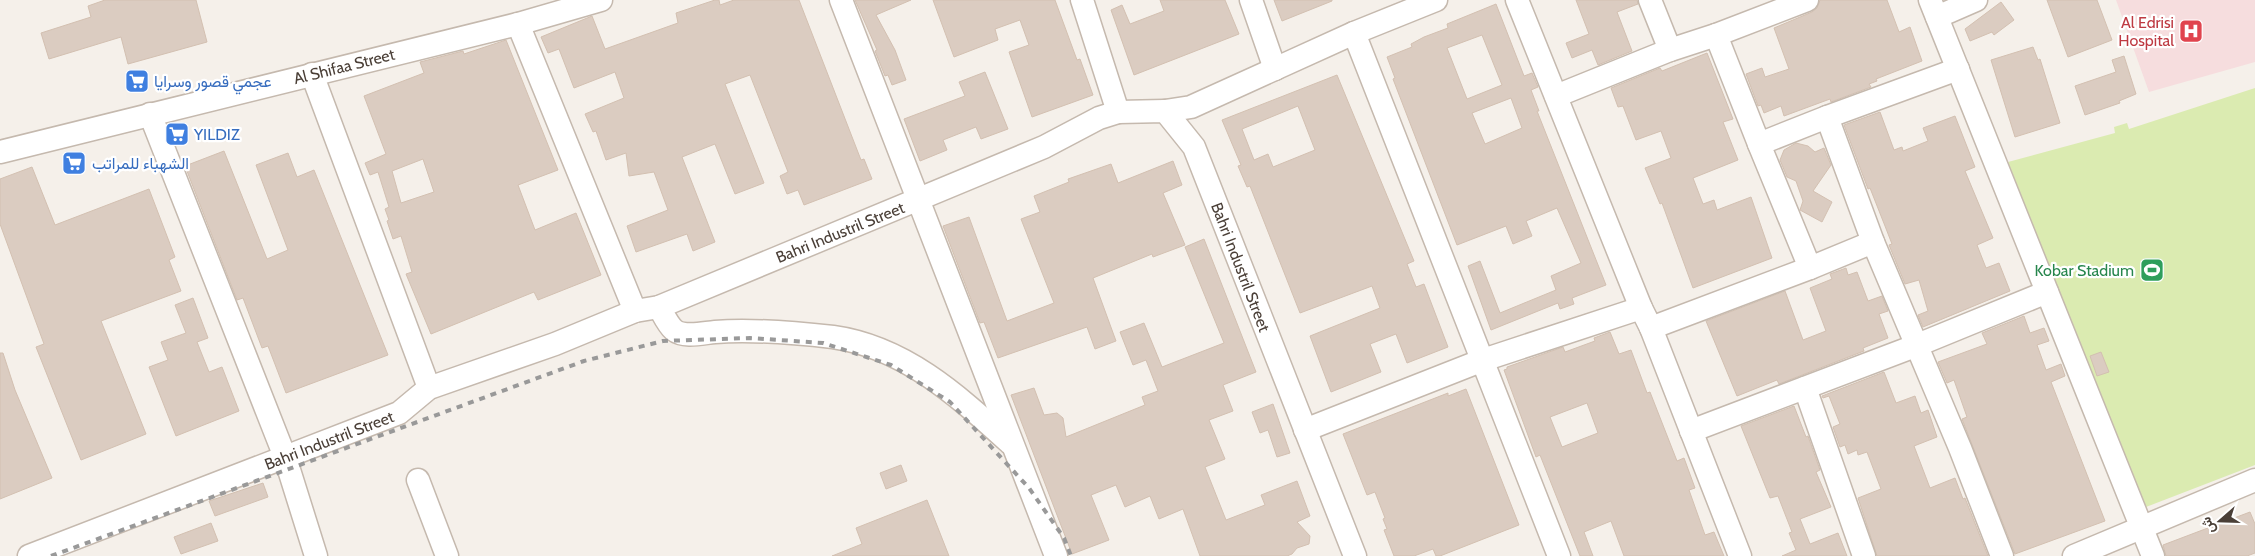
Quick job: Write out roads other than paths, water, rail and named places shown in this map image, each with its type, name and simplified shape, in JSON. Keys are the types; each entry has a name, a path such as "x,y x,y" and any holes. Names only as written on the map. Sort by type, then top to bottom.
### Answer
{"street":[{"name":"Al Shifaa Street","path":"0,152 518,24 601,0"},
{"path":"841,0 1056,556"},
{"path":"1082,0 1118,112"},
{"path":"1251,0 1275,69"},
{"path":"1165,111 1191,107 1354,34 1436,0"},
{"path":"1517,0 1740,556"},
{"path":"1650,0 1670,50"},
{"path":"1556,96 1670,50 1716,35 1781,5 1807,0"},
{"path":"1976,0 1934,8 2154,556"},
{"path":"518,24 635,311"},
{"path":"1354,34 1559,556"},
{"path":"1716,35 1810,268"},
{"path":"1759,144 1958,69"},
{"path":"312,74 428,388"},
{"name":"Bahri Industril Street","path":"29,556 399,413 428,388 555,344 635,311 659,308 1044,147 1099,118 1118,112 1165,111 1194,148 1355,556"},
{"path":"150,114 285,458 316,556"},
{"path":"1827,117 1872,242 1960,448 2002,556"},
{"path":"1305,430 1483,360 1646,318 1810,268 1872,242"},
{"path":"1691,431 1916,346 2047,292"},
{"path":"659,308 674,330 682,333 734,330 833,338 860,343 887,353 913,364 971,408 1013,445"},
{"path":"1805,388 1864,556"},
{"path":"418,480 447,556"},
{"path":"2074,556 2142,527 2254,484"}],"railway":[{"path":"51,556 584,361 663,341 750,338 823,343 891,365 950,402 1029,488 1064,538 1071,556"}],"place":[{"name":"Al Edrisi Hospital","path":"2191,31"},
{"name":"عجمي قصور وسرايا","path":"137,81"},
{"name":"YILDIZ","path":"177,134"},
{"name":"الشهباء للمراتب","path":"74,163"},
{"name":"Kobar Stadium","path":"2152,270"}]}
